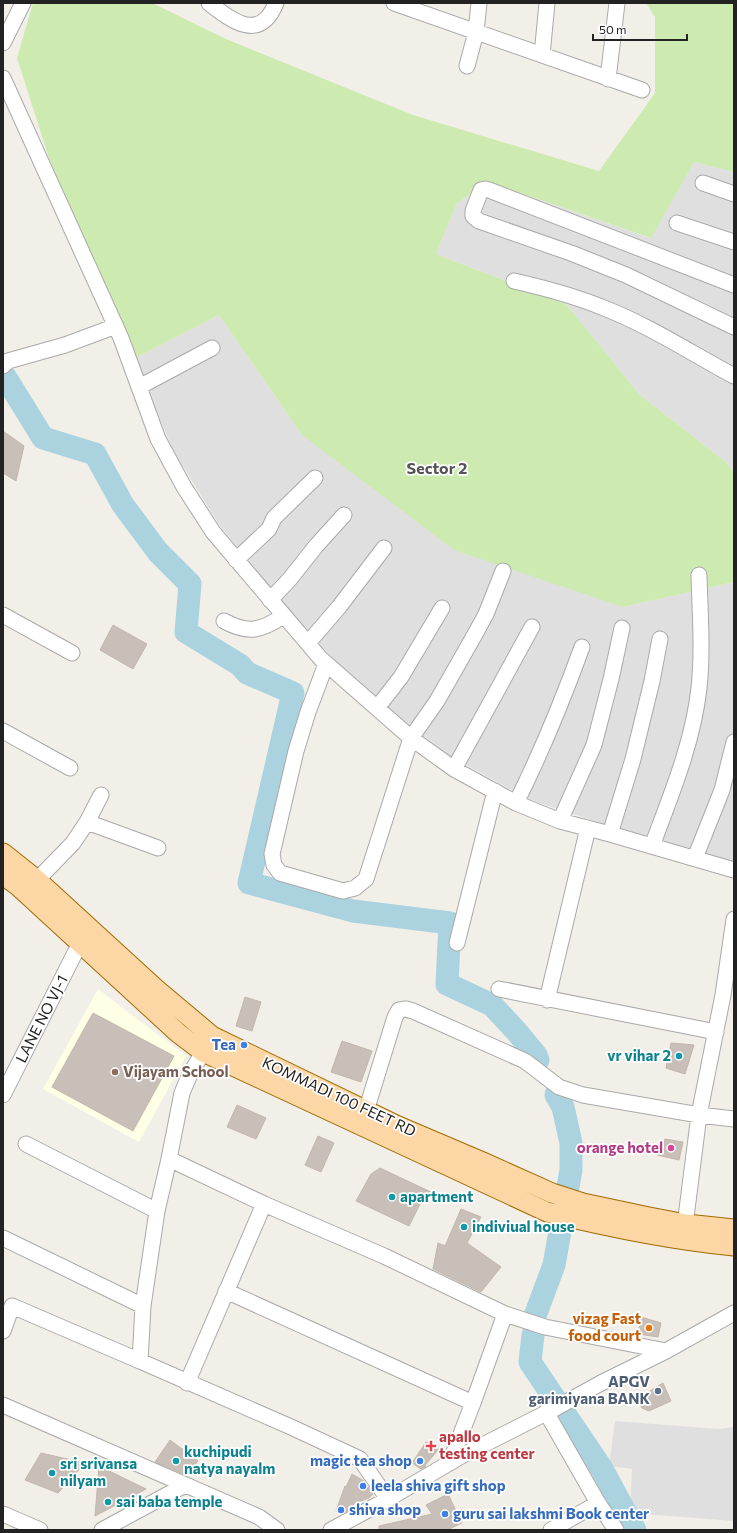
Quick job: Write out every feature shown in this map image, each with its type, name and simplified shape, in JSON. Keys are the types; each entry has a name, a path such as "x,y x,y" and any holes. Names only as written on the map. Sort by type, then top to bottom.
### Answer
{"main road":[{"name":"KOMMADI 100 FEET RD","path":"3,853 37,880 155,988 208,1044"},
{"name":"KOMMADI 100 FEET RD","path":"3,875 18,886 178,1033 208,1044 366,1111 552,1193 582,1212 684,1232 734,1229"},
{"path":"208,1044 547,1212 582,1212"},
{"path":"684,1232 734,1246"}],"street":[{"path":"3,43 22,3"},
{"path":"209,3 234,21 246,26 257,26 265,21 272,12 276,3"},
{"path":"394,3 642,90"},
{"path":"467,66 476,32 479,3"},
{"path":"542,55 547,3"},
{"path":"608,78 617,3"},
{"path":"3,78 116,326 158,439 180,480 213,532 283,616 326,664 411,738 454,769 516,803 560,821 734,870"},
{"path":"703,183 734,194"},
{"path":"734,285 489,190 481,190 473,211 473,216 479,221 571,253 626,275 734,327"},
{"path":"677,223 734,242"},
{"path":"514,281 574,296 606,308 650,329 734,376"},
{"path":"3,366 8,361 65,345 116,326"},
{"path":"139,387 212,348"},
{"path":"236,560 269,529 274,518 316,478"},
{"path":"270,600 344,515"},
{"path":"308,643 339,607 384,548"},
{"path":"326,664 308,712 296,751 272,854 274,865 280,873 343,891 355,888 366,879 411,738 437,701 474,636 486,614 503,571"},
{"path":"652,846 683,762 699,690 701,668 699,576"},
{"path":"377,708 404,671 442,608"},
{"path":"3,615 72,653"},
{"path":"224,621 237,627 255,630 271,624 283,616"},
{"path":"454,769 532,627"},
{"path":"560,821 594,745 608,694 622,628"},
{"path":"610,834 634,758 660,639"},
{"path":"516,803 553,725 582,647"},
{"path":"3,731 70,768"},
{"path":"695,858 722,790 734,742"},
{"path":"457,943 495,791"},
{"path":"37,880 73,842 87,822 100,795"},
{"path":"87,822 158,848"},
{"path":"547,1000 588,828"},
{"path":"684,1232 699,1115 723,996 734,919"},
{"name":"LANE NO VJ-1","path":"3,1095 80,943"},
{"path":"499,989 547,1000 716,1032"},
{"path":"366,1111 395,1017 399,1010 406,1009 525,1061 559,1087 570,1091 583,1095 699,1115 734,1119"},
{"path":"140,1361 143,1306 157,1211 182,1093 190,1074 208,1044"},
{"path":"26,1144 157,1211"},
{"path":"169,1159 264,1204 384,1256 505,1314 545,1327 666,1351"},
{"path":"187,1383 264,1204"},
{"path":"3,1238 143,1306"},
{"path":"226,1290 473,1403"},
{"path":"3,1331 12,1306 140,1361 360,1459 388,1499"},
{"path":"331,1530 359,1523 388,1499 450,1462 601,1383 666,1351 734,1313"},
{"path":"450,1462 505,1314"},
{"path":"3,1406 259,1518 277,1530"},
{"path":"550,1411 598,1503 616,1530"},
{"path":"102,1530 185,1485"},
{"path":"551,1530 598,1503"},
{"path":"3,1514 40,1530"}],"shaded area":[{"path":"694,162 734,172 734,473 727,463 639,394 567,305 436,254 457,203 488,182 650,238"},
{"path":"219,315 302,435 623,607 734,582 734,863 638,835 530,800 452,757 356,684 272,591 218,523 173,450 135,358"},
{"name":"Vijayam School","path":"98,989 186,1056 139,1142 43,1089"},
{"path":"615,1421 719,1429 734,1427 734,1521 630,1513 632,1469 609,1466"}],"green space":[{"path":"33,3 152,3 226,39 413,115 599,171 655,93 655,17 646,3 734,3 734,172 694,162 651,238 488,182 457,203 436,254 567,305 639,394 727,463 734,473 734,582 623,607 454,550 302,435 219,315 135,358 49,158 17,58"}],"building":[{"path":"3,431 24,446 16,481 3,473"},
{"path":"113,625 147,644 133,669 100,650"},
{"path":"245,997 261,1002 252,1031 236,1026"},
{"name":"Vijayam School","path":"93,1013 174,1056 133,1131 52,1087"},
{"path":"342,1041 372,1051 361,1082 331,1072"},
{"name":"vr vihar 2","path":"671,1043 694,1045 685,1074 666,1068"},
{"path":"237,1105 266,1118 256,1139 227,1127"},
{"path":"318,1136 334,1143 321,1172 305,1165"},
{"name":"orange hotel","path":"665,1139 683,1142 679,1160 657,1155"},
{"name":"apartment","path":"380,1168 433,1193 422,1200 409,1226 356,1201 371,1174"},
{"path":"461,1209 481,1217 467,1243 501,1267 481,1292 433,1269 438,1243 445,1246"},
{"name":"vizag Fast food court","path":"641,1317 661,1323 658,1337 638,1334"},
{"name":"APGV garimiyana BANK","path":"663,1383 671,1401 649,1411 642,1408 637,1399"},
{"name":"kuchipudi natya nayalm","path":"170,1440 198,1461 186,1475 155,1462"},
{"path":"426,1442 439,1449 425,1467 421,1469 412,1463"},
{"name":"sri srivansa nilyam","path":"41,1453 85,1463 58,1493 25,1480"},
{"name":"sai baba temple","path":"99,1466 146,1489 95,1516"},
{"path":"352,1474 364,1481 373,1494 369,1498 355,1503 342,1514 336,1511 345,1486 346,1487"},
{"path":"448,1494 462,1523 447,1530 379,1530 379,1526 432,1514 426,1505"}],"waterway":[{"path":"6,378 43,438 95,454 123,505 158,552 190,584 186,632 240,665 247,673 293,693 249,883 353,911 450,923 447,984 492,1005 517,1032 536,1055 538,1060"},
{"path":"535,1316 554,1265 571,1170 571,1143 563,1107 556,1095"},
{"path":"533,1335 530,1362 602,1469 635,1530"}],"place":[{"name":"Tea","path":"244,1045"},
{"name":"vr vihar 2","path":"679,1056"},
{"name":"Vijayam School","path":"115,1072"},
{"name":"orange hotel","path":"671,1148"},
{"name":"apartment","path":"392,1197"},
{"name":"indiviual house","path":"464,1227"},
{"name":"vizag Fast food court","path":"649,1328"},
{"name":"APGV garimiyana BANK","path":"658,1391"},
{"name":"apallo testing center","path":"431,1446"},
{"name":"kuchipudi natya nayalm","path":"176,1461"},
{"name":"magic tea shop","path":"420,1461"},
{"name":"sri srivansa nilyam","path":"52,1473"},
{"name":"leela shiva gift shop","path":"363,1486"},
{"name":"sai baba temple","path":"108,1502"},
{"name":"shiva shop","path":"341,1510"},
{"name":"guru sai lakshmi Book center","path":"445,1514"}],"district":[{"name":"Sector 2","path":"437,468"}]}
